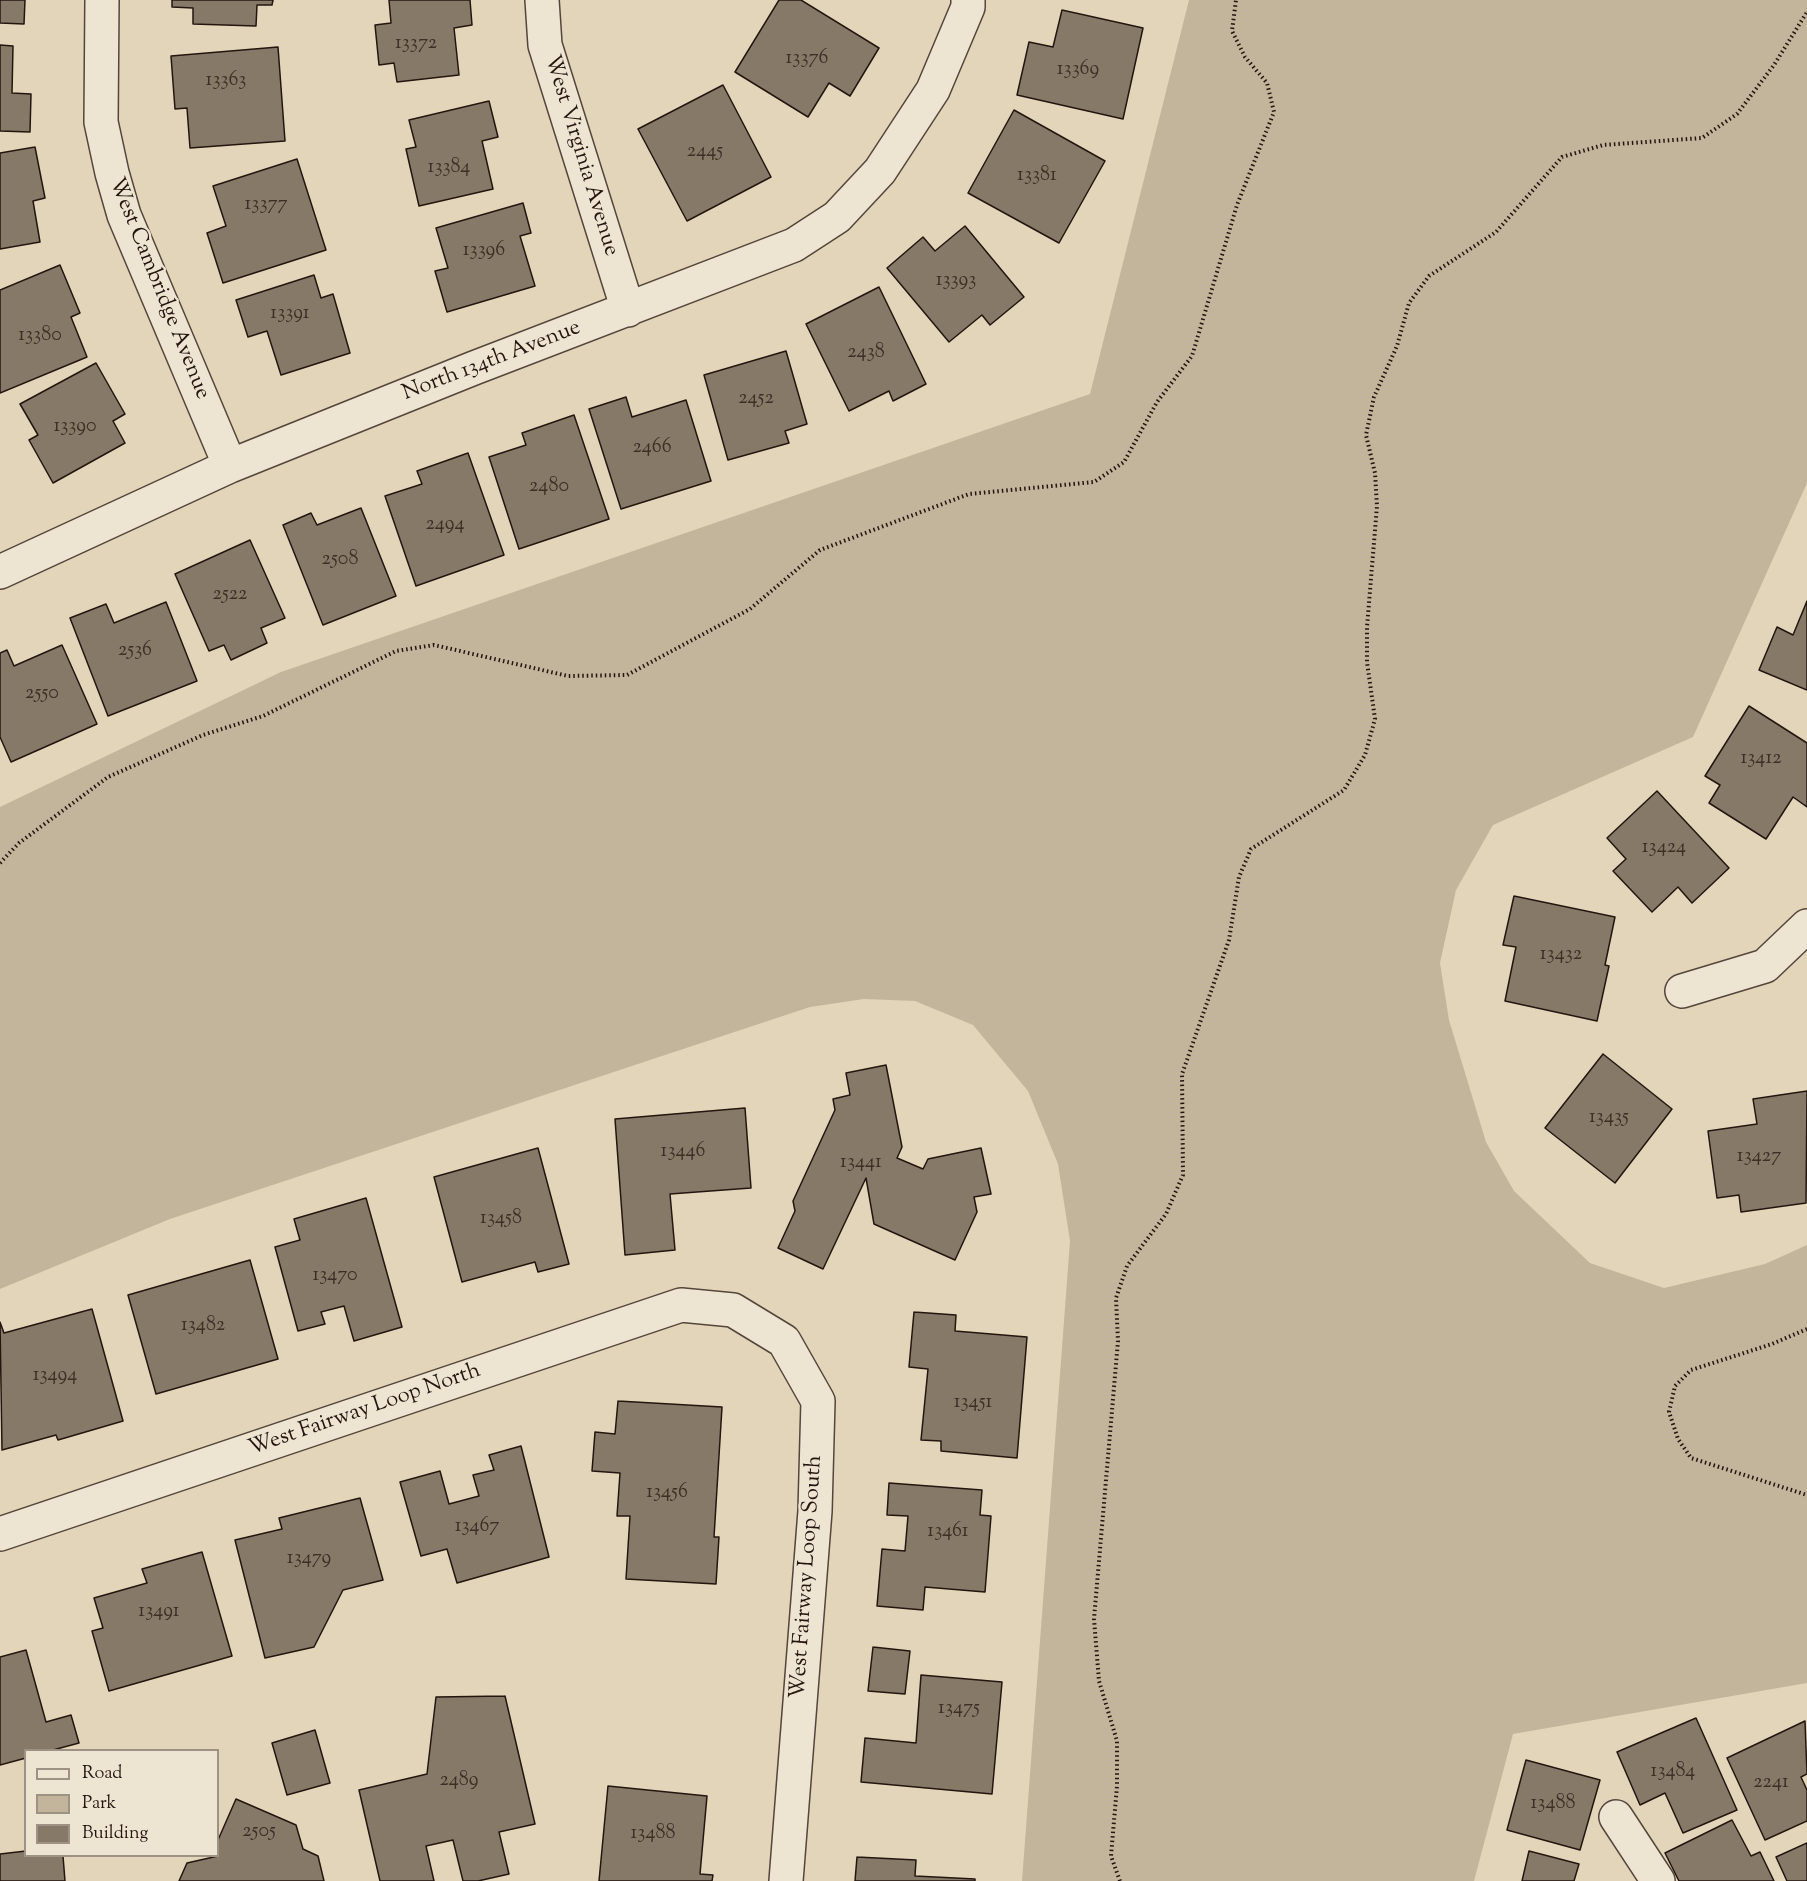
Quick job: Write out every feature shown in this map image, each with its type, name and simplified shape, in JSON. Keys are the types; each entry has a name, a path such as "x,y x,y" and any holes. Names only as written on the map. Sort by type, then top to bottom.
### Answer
{"street":[{"name":"West Cambridge Avenue","path":"102,0 101,122 112,173 124,215 230,466"},
{"name":"West Virginia Avenue","path":"542,0 545,45 628,310"},
{"name":"North 134th Avenue","path":"0,572 230,466 463,372 794,245 837,217 880,171 933,90 968,8 968,0"},
{"path":"1682,991 1765,966 1807,926"},
{"name":"West Fairway Loop North","path":"0,1534 681,1305 733,1310"},
{"name":"West Fairway Loop South","path":"733,1310 784,1341 818,1401 815,1511 786,1881"},
{"path":"1616,1817 1658,1881"}],"path":[{"path":"0,863 19,843 108,777 203,735 263,716 396,651 434,645 568,676 627,675 750,609 820,550 969,494 1094,482 1124,462 1157,402 1192,356 1237,205 1274,112 1267,83 1245,57 1232,31 1236,0"},
{"path":"1120,1881 1111,1856 1117,1786 1117,1742 1099,1681 1094,1619 1118,1341 1116,1299 1127,1266 1166,1214 1183,1175 1182,1074 1228,940 1239,877 1251,849 1344,790 1365,755 1375,719 1367,662 1367,627 1377,506 1376,473 1366,435 1374,398 1397,346 1409,303 1430,276 1496,232 1562,157 1603,145 1702,138 1737,114 1774,65 1807,12"},
{"path":"1807,1329 1772,1344 1691,1371 1675,1386 1669,1412 1678,1439 1691,1458 1807,1495"}],"green space":[{"path":"1189,0 1807,0 1807,483 1693,737 1493,825 1456,890 1440,963 1449,1020 1486,1142 1514,1191 1590,1263 1664,1288 1765,1264 1807,1245 1807,1683 1513,1734 1474,1881 1022,1881 1070,1241 1058,1164 1028,1091 973,1025 915,1001 864,999 810,1007 170,1219 0,1289 0,807 281,672 1090,394"}],"building":[{"path":"0,0 25,0 24,24 0,23"},
{"path":"172,0 273,0 272,5 257,5 256,26 193,24 193,8 172,7"},
{"path":"389,0 470,0 472,25 454,28 459,75 397,82 394,63 379,65 375,25 391,23"},
{"path":"779,0 801,0 879,48 850,96 829,83 808,117 735,72"},
{"path":"1062,10 1143,28 1123,119 1017,95 1029,42 1053,47"},
{"path":"0,45 13,46 12,93 31,94 30,132 0,131"},
{"path":"278,47 285,141 190,148 187,108 175,109 171,56"},
{"path":"723,85 771,177 687,221 638,129"},
{"path":"489,101 498,137 482,141 493,189 419,206 406,149 416,147 409,120"},
{"path":"1014,110 1105,161 1059,243 968,193"},
{"path":"35,147 45,198 33,201 40,242 0,249 0,153"},
{"path":"297,159 326,250 223,283 207,233 226,226 213,186"},
{"path":"523,203 531,233 520,236 535,286 447,312 435,271 448,268 436,228"},
{"path":"965,226 1024,297 990,325 982,315 949,342 887,268 923,237 935,251"},
{"path":"60,265 80,313 71,317 87,357 0,393 0,290"},
{"path":"314,275 321,298 333,294 350,353 281,375 267,331 248,337 236,300"},
{"path":"879,287 926,384 893,401 889,391 849,411 806,324"},
{"path":"786,351 807,424 785,431 789,443 728,460 704,375"},
{"path":"96,363 125,414 113,421 125,443 53,483 29,440 38,435 20,404"},
{"path":"626,397 632,417 686,400 711,481 621,509 589,409"},
{"path":"574,415 609,519 519,549 489,457 526,445 522,433"},
{"path":"468,453 504,555 416,586 385,496 422,484 417,471"},
{"path":"361,508 396,596 323,625 283,525 311,513 317,525"},
{"path":"250,540 285,618 261,628 267,643 231,660 224,645 209,651 175,574"},
{"path":"1807,601 1807,690 1759,670 1777,627 1793,635"},
{"path":"166,602 197,681 108,716 70,618 106,604 114,623"},
{"path":"62,645 97,724 11,762 0,737 0,653 7,650 14,666"},
{"path":"1749,706 1807,743 1807,807 1793,797 1766,839 1709,803 1720,785 1705,776"},
{"path":"1657,791 1729,868 1692,903 1678,887 1652,912 1613,871 1626,859 1607,838"},
{"path":"1514,896 1615,917 1605,965 1609,966 1597,1021 1505,1001 1516,947 1503,945"},
{"path":"1603,1054 1672,1109 1615,1183 1545,1128"},
{"path":"886,1065 902,1147 897,1158 923,1169 928,1159 981,1148 991,1194 974,1197 977,1212 955,1260 874,1224 866,1178 823,1269 778,1248 795,1211 793,1201 835,1110 833,1099 850,1095 846,1073"},
{"path":"1807,1091 1806,1203 1741,1212 1739,1195 1717,1198 1708,1131 1757,1124 1753,1099"},
{"path":"745,1108 751,1188 670,1194 675,1250 625,1255 615,1119"},
{"path":"538,1148 569,1264 538,1272 535,1262 462,1282 434,1177"},
{"path":"366,1198 402,1327 354,1341 344,1306 321,1312 325,1324 298,1331 275,1247 300,1240 294,1219"},
{"path":"250,1260 278,1359 156,1394 128,1295"},
{"path":"92,1309 123,1421 58,1440 56,1435 2,1450 0,1322 4,1333"},
{"path":"914,1312 956,1315 955,1331 1027,1337 1017,1458 941,1451 941,1441 921,1440 928,1369 909,1367"},
{"path":"618,1401 722,1407 714,1537 719,1537 716,1584 626,1579 630,1516 617,1516 620,1473 592,1471 595,1432 615,1434"},
{"path":"521,1446 549,1557 457,1583 447,1549 421,1556 400,1482 440,1471 449,1504 479,1496 473,1475 494,1470 489,1455"},
{"path":"889,1483 982,1490 980,1515 991,1516 985,1592 925,1587 923,1610 877,1606 882,1549 905,1551 908,1516 887,1515"},
{"path":"360,1498 383,1580 343,1590 314,1647 265,1658 235,1540 282,1529 279,1518"},
{"path":"202,1552 232,1656 109,1691 92,1631 103,1628 94,1598 147,1583 142,1569"},
{"path":"873,1647 910,1651 905,1694 868,1691"},
{"path":"26,1650 46,1722 71,1715 79,1743 57,1749 24,1749 24,1759 0,1765 0,1657"},
{"path":"921,1675 1002,1682 992,1794 861,1782 865,1738 916,1743"},
{"path":"505,1696 535,1824 499,1832 509,1874 478,1881 463,1881 453,1840 426,1846 434,1881 380,1881 359,1790 427,1774 436,1697"},
{"path":"1696,1718 1737,1810 1683,1833 1665,1793 1640,1805 1617,1752"},
{"path":"1805,1721 1807,1774 1801,1777 1807,1790 1807,1821 1765,1840 1727,1758"},
{"path":"315,1730 330,1783 287,1795 272,1743"},
{"path":"1526,1760 1600,1780 1580,1850 1507,1830"},
{"path":"608,1786 707,1796 700,1874 713,1875 712,1881 599,1881"},
{"path":"236,1799 296,1825 303,1849 318,1856 324,1881 179,1881 187,1863 219,1857 219,1838"},
{"path":"1732,1820 1751,1856 1760,1852 1774,1881 1679,1881 1665,1853"},
{"path":"1807,1843 1807,1881 1787,1881 1776,1857"},
{"path":"24,1851 24,1857 63,1857 65,1881 0,1881 0,1854"},
{"path":"1529,1851 1579,1864 1574,1881 1522,1881"},
{"path":"857,1857 916,1860 915,1876 975,1879 975,1881 855,1881"}]}
